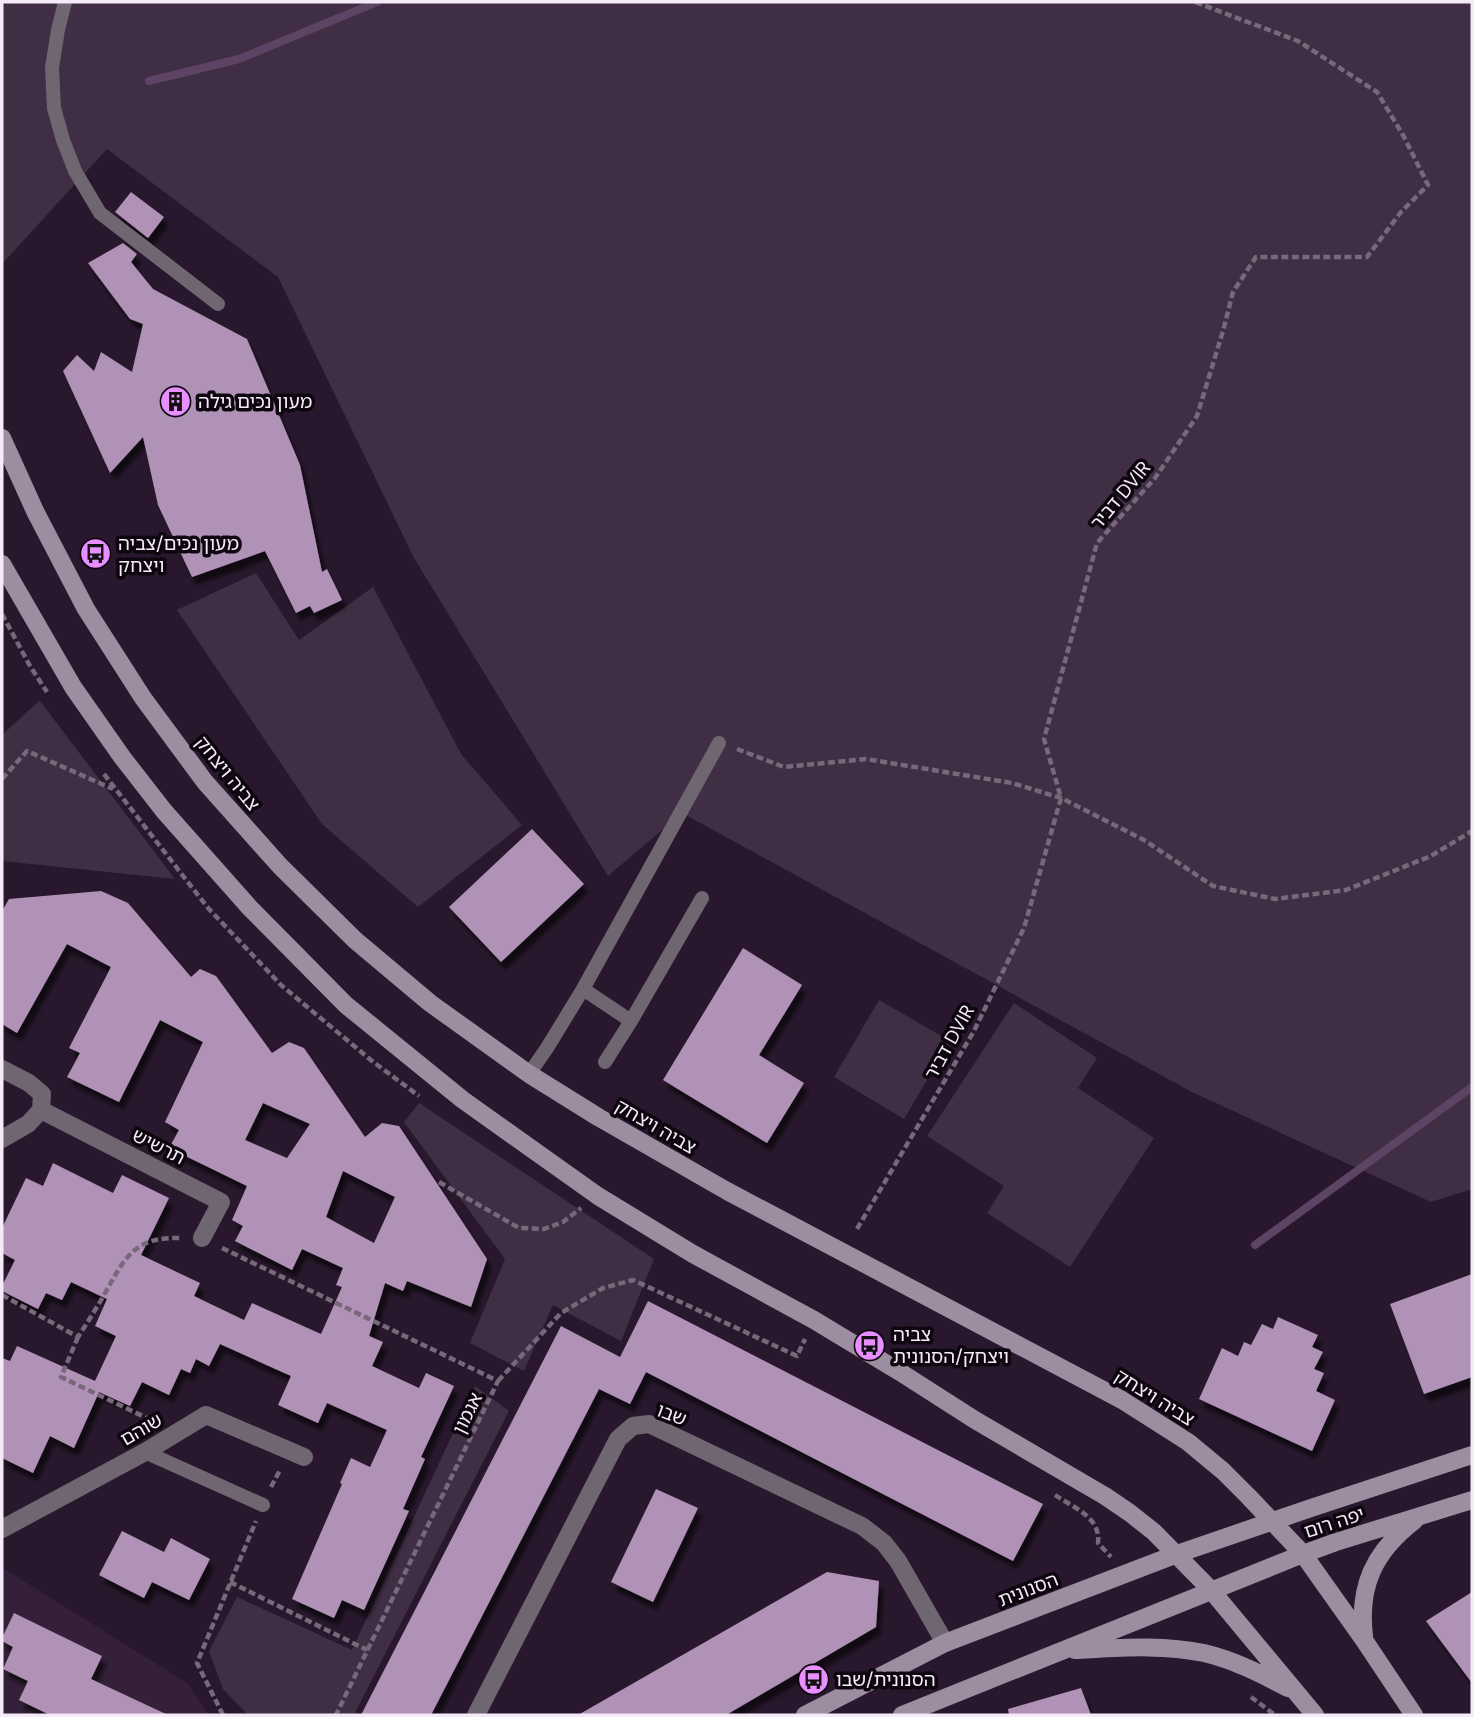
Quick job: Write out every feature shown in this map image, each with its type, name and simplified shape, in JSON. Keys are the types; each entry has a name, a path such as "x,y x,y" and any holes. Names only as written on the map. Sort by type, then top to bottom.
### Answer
{"street":[{"name":"צביה ויצחק","path":"2,438 35,511 86,609 143,698 205,782 280,866 355,940 430,1003 529,1074 598,1117 727,1191 1122,1400 1188,1442 1273,1521 1303,1554 1414,1715"},
{"path":"2,564 73,687 164,811 250,908 346,1005 463,1100 598,1196 693,1254 814,1320 975,1420 1105,1496 1154,1532 1177,1554 1315,1715"},
{"path":"2,1069 29,1083 42,1094 41,1110 28,1124 2,1139"},
{"name":"תרשיש","path":"41,1110 221,1202 202,1238"},
{"name":"שוהם","path":"2,1529 145,1452 206,1415 297,1454"},
{"name":"שבו","path":"476,1715 618,1439 633,1426 649,1424 862,1526 884,1543 898,1561 945,1643"},
{"name":"יפה רום","path":"1273,1521 1472,1455"},
{"name":"יפה רום","path":"1211,1591 1336,1542 1472,1500"},
{"path":"1364,1640 1363,1605 1370,1572 1394,1538 1418,1517"},
{"name":"הסנונית","path":"805,1715 945,1643 1177,1554 1273,1521"},
{"path":"902,1715 1211,1591"},
{"path":"1061,1650 1129,1648 1191,1651 1216,1656 1243,1666 1295,1692"}],"lane":[{"path":"65,2 52,68 54,108 75,171 100,213 218,304"},
{"path":"529,1074 583,989 719,743"},
{"path":"605,1062 702,898"},
{"path":"583,989 631,1021"},
{"path":"145,1452 263,1504"}],"path":[{"name":"דביר DVIR","path":"857,1230 974,1031 1024,928 1061,798 1044,739 1097,543 1155,478 1196,416 1233,292 1256,257 1367,257 1401,212 1428,185 1403,135 1377,92 1298,41 1195,2"},
{"path":"719,743 784,767 866,759 1012,783 1061,798 1144,840 1213,886 1275,899 1346,890 1432,856 1472,831"},
{"path":"3,775 27,751 115,790"},
{"path":"439,1182 519,1227 544,1229 563,1222 582,1208"},
{"path":"177,1433 61,1377 78,1337 125,1258 141,1245 164,1238 202,1238"},
{"name":"אגמון","path":"202,1238 498,1381 336,1715"},
{"path":"498,1381 561,1313 603,1288 633,1280 797,1356 805,1338"},
{"path":"2,1295 78,1337"},
{"path":"223,1715 197,1663 263,1504 297,1454"},
{"path":"230,1582 367,1650"}],"shaded area":[{"path":"2,2 1472,2 1472,1189 1431,1202 1192,1092 682,813 608,876 414,558 278,277 107,149 2,264"},
{"path":"256,573 299,640 373,587 461,754 522,825 418,907 322,824 177,610"},
{"path":"39,701 175,879 2,861 2,735"},
{"path":"879,1000 950,1041 904,1119 834,1077"},
{"path":"1014,1003 1097,1058 1078,1088 1154,1138 1070,1267 987,1213 1004,1186 927,1136"},
{"path":"419,1103 654,1259 621,1341 553,1305 524,1371 470,1343 505,1259 404,1122"},
{"path":"475,1386 509,1411 354,1715 248,1715 223,1689 209,1651 237,1597 352,1650"},
{"path":"6,1570 187,1683 209,1715 2,1715 2,1572"}],"building":[{"path":"131,192 164,217 148,238 115,212"},
{"name":"מעון נכים גילה","path":"123,243 137,254 131,262 153,289 247,339 300,465 322,572 327,569 342,600 314,613 310,606 296,613 265,551 192,577 158,505 143,437 110,473 63,371 77,355 94,371 101,352 132,372 143,324 130,319 88,263"},
{"path":"532,829 584,884 501,962 449,907"},
{"path":"101,891 128,903 191,977 200,969 216,976 272,1053 289,1042 304,1048 365,1137 382,1123 399,1126 487,1259 471,1307 407,1281 403,1291 385,1283 369,1336 383,1342 372,1366 419,1388 426,1373 454,1386 421,1457 425,1459 403,1509 409,1511 364,1610 342,1600 334,1618 292,1599 351,1458 370,1467 387,1430 327,1403 318,1423 278,1405 291,1376 220,1344 209,1366 196,1359 190,1373 181,1369 169,1395 142,1382 130,1406 99,1392 74,1448 50,1436 33,1473 2,1458 2,1358 10,1361 17,1346 95,1381 116,1336 95,1326 107,1299 71,1282 62,1300 46,1293 38,1309 2,1291 15,1260 2,1253 2,1228 26,1178 43,1186 53,1163 113,1193 122,1175 169,1198 141,1255 200,1283 194,1296 244,1320 252,1303 321,1334 342,1287 336,1285 343,1268 302,1249 292,1270 235,1241 243,1226 232,1220 247,1186 169,1148 179,1130 165,1122 203,1042 160,1020 119,1102 67,1077 80,1053 69,1048 111,967 67,944 17,1033 2,1024 2,911 9,899","holes":["263,1103 310,1124 287,1158 245,1140","343,1171 395,1197 374,1243 326,1217"]},
{"path":"743,948 802,985 759,1055 804,1083 767,1143 663,1080"},
{"path":"1472,1274 1472,1377 1424,1394 1390,1304"},
{"path":"648,1301 1043,1504 1013,1561 646,1372 630,1404 599,1389 431,1715 361,1715 561,1326 620,1357"},
{"path":"1278,1317 1318,1335 1312,1347 1323,1352 1314,1369 1324,1373 1316,1391 1335,1400 1312,1451 1199,1399 1222,1348 1238,1356 1244,1342 1251,1345 1262,1324 1273,1329"},
{"path":"656,1489 698,1508 653,1602 611,1582"},
{"path":"122,1531 164,1552 171,1538 210,1559 189,1600 152,1582 144,1598 99,1575"},
{"path":"827,1572 879,1581 876,1627 726,1715 578,1715"},
{"path":"1472,1592 1472,1683 1426,1621"},
{"path":"14,1613 102,1656 91,1679 168,1715 50,1715 19,1700 28,1681 3,1669 13,1647 2,1641 2,1638"},
{"path":"1081,1688 1091,1715 1009,1715 1008,1709"}],"waterway":[{"path":"149,81 239,59 377,2"},
{"path":"1255,1245 1472,1087"}],"place":[{"name":"מעון נכים גילה","path":"175,401"},
{"name":"מעון נכים/צביה ויצחק","path":"95,554"},
{"name":"צביה ויצחק/הסנונית","path":"870,1345"},
{"name":"הסנונית/שבו","path":"813,1679"}]}
